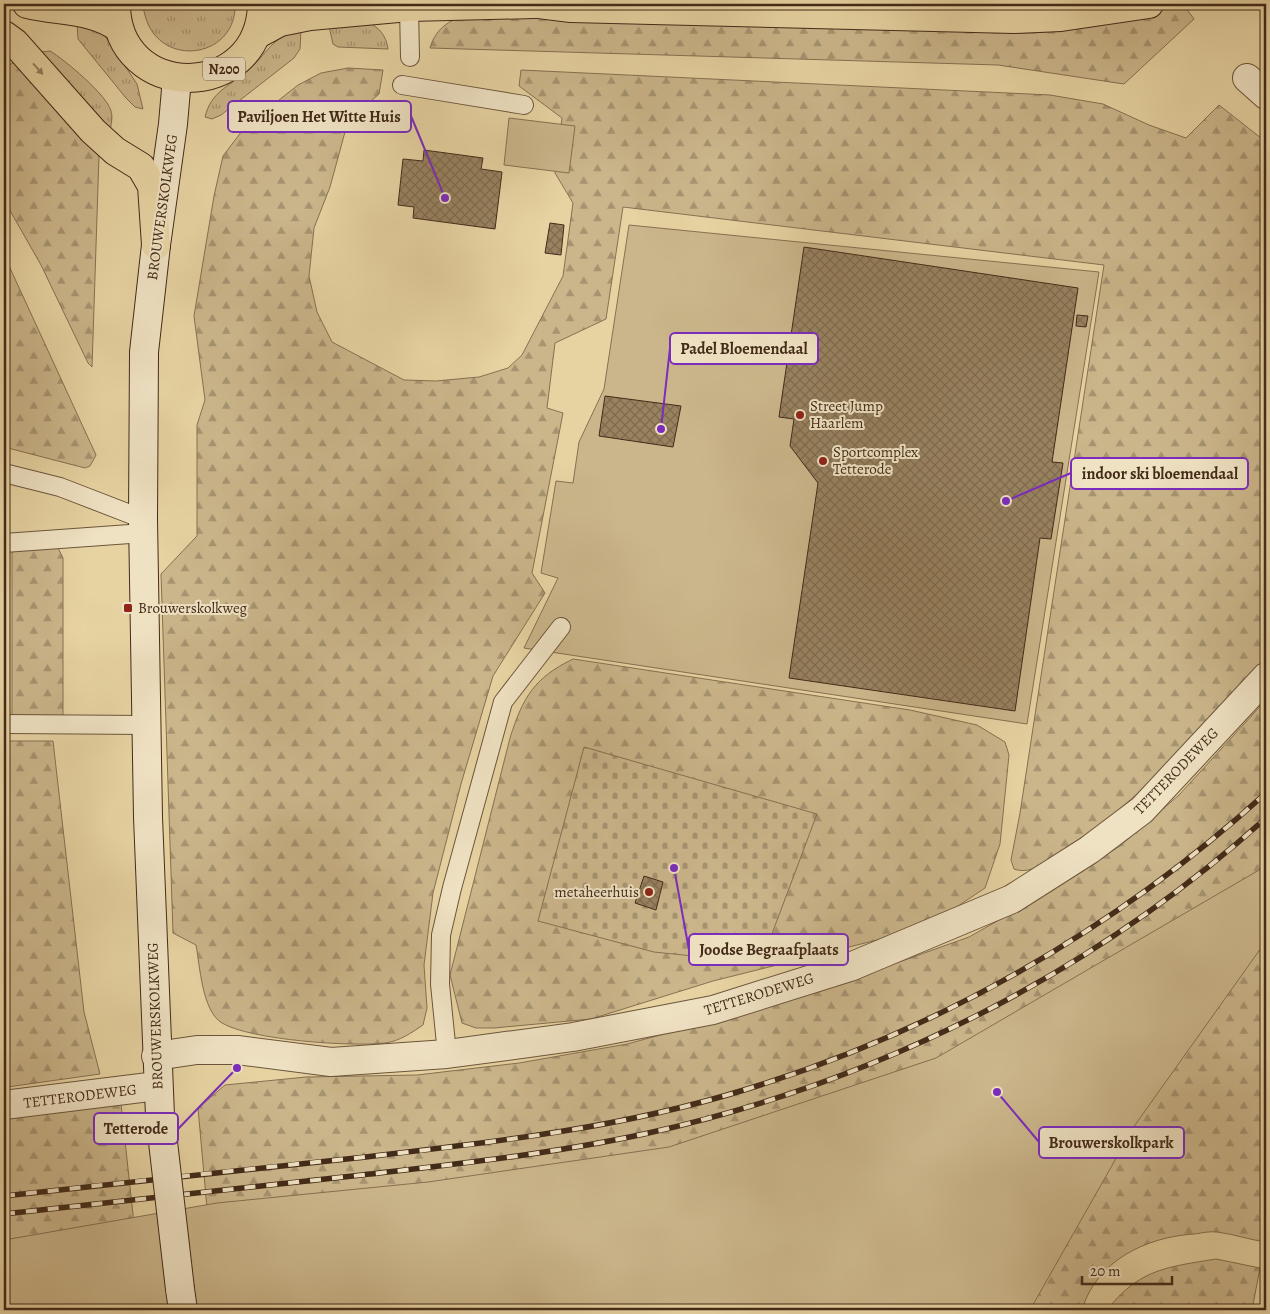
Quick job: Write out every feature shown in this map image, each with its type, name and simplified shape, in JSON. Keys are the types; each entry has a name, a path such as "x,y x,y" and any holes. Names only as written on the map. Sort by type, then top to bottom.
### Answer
{"main road":[{"name":"N200","path":"27,4 73,10 104,18 118,16 126,43 147,66 177,78 207,77 230,66 247,50 256,35 262,4"},
{"name":"N200","path":"256,35 280,22 310,16 409,7 534,4"},
{"path":"539,4 571,8 1014,19 1061,17 1149,4"},
{"path":"4,35 15,43 93,131 115,151 142,167 152,186 156,245"}],"street":[{"name":"BROUWERSKOLKWEG","path":"177,78 173,124 156,245 144,352 144,526 147,725 157,1086 182,1300"},
{"name":"TETTERODEWEG","path":"156,1056 197,1050 237,1050 331,1062 447,1054 573,1036 713,1010 850,967 1012,899 1088,850 1142,810 1266,677"},
{"name":"TETTERODEWEG","path":"4,1105 157,1086"}],"lane":[{"path":"409,7 410,57"},
{"path":"402,86 524,105"},
{"path":"4,473 60,487 144,526"},
{"path":"4,543 144,526"},
{"path":"447,1054 440,984 441,935 452,888 503,702 561,627"},
{"path":"4,724 147,725"}],"green space":[{"path":"143,4 235,4 232,23 222,38 208,47 192,51 175,49 160,40 149,26"},
{"path":"1183,4 1194,19 1124,84 998,65 430,48 436,34 441,29 458,18 472,14 1034,33 1109,22"},
{"path":"77,22 92,27 105,36 137,84 143,109 135,107 126,98 78,39"},
{"path":"367,22 381,32 386,40 388,49 338,47 333,44 329,26"},
{"path":"1266,22 1266,65 1261,60 1261,35"},
{"path":"301,30 300,49 294,58 221,115 212,119 205,117 211,102 216,96 246,72 270,46 283,37"},
{"path":"50,51 94,87 108,104 112,113 110,131 41,52"},
{"path":"18,60 99,156 92,367 88,363 41,265 4,200 4,68"},
{"path":"348,68 383,70 379,94 348,121 330,187 314,228 309,276 317,312 332,342 404,380 436,381 479,377 508,368 522,355 563,276 573,203 555,173 562,118 519,86 521,70 1050,95 1103,104 1149,125 1186,138 1219,105 1266,142 1266,658 1195,738 1144,788 1117,811 1043,864 1032,869 1014,869 1011,860 1020,813 1104,265 623,207 606,319 555,343 547,408 563,413 532,573 545,593 493,676 461,784 433,893 424,965 427,1008 423,1025 405,1036 390,1042 350,1044 277,1038 236,1029 222,1023 215,1017 206,999 196,945 173,933 161,574 197,536 197,425 205,400 194,316 214,196 223,156 245,127 298,85 321,73"},
{"path":"509,118 575,126 569,173 504,165"},
{"name":"Sportcomplex Tetterode","path":"629,225 1099,272 1027,724 524,648 558,578 541,573 556,481 573,483 579,442 604,389"},
{"path":"4,255 96,455 90,466 85,468 4,447"},
{"path":"57,546 63,558 63,716 12,716 12,548"},
{"path":"573,659 910,710 977,725 1005,742 1009,755 1000,844 985,888 943,916 877,940 713,981 591,1019 494,1028 476,1028 462,1023 450,975 510,738 525,700 532,690 549,674"},
{"path":"1266,700 1266,1242 1212,1232 1176,1236 1141,1246 1111,1265 1099,1278 1089,1293 1082,1310 875,1310 213,1275 198,1108 225,1085 306,1077 417,1075 519,1063 627,1044 801,997 969,937 1052,890 1120,846 1179,795"},
{"path":"4,741 53,741 84,1012 100,1074 7,1087 4,1062"},
{"path":"584,747 817,814 761,963 654,952 538,921"},
{"path":"1266,866 1266,941 1135,1125 1030,1310 4,1310 4,1240 217,1203 428,1182 669,1147 936,1058"},
{"path":"121,1104 135,1233 4,1310 4,1117"},
{"path":"1216,1259 1260,1268 1252,1310 1107,1310 1131,1286 1155,1272"}],"building":[{"path":"424,150 483,158 481,169 502,172 495,229 413,218 414,207 398,205 403,159 423,161"},
{"path":"550,223 564,225 561,255 545,253"},
{"path":"804,247 1078,288 1052,462 1063,463 1051,539 1040,538 1015,711 789,678 818,483 790,446 794,419 779,417"},
{"path":"1077,315 1088,316 1086,327 1076,326"},
{"path":"605,396 681,406 673,447 599,436"},
{"name":"metaheerhuis","path":"644,876 663,882 656,910 635,903"}],"railway":[{"path":"4,1196 503,1140 600,1125 696,1104 744,1090 816,1066 886,1038 955,1006 1021,970 1086,931 1148,888 1208,842 1266,793"},
{"path":"4,1214 503,1158 644,1134 730,1112 814,1085 896,1053 976,1016 1053,974 1127,927 1198,875 1266,818"}],"place":[{"name":"Paviljoen Het Witte Huis","path":"445,198"},
{"name":"Street Jump Haarlem","path":"800,415"},
{"name":"Padel Bloemendaal","path":"661,429"},
{"name":"Sportcomplex Tetterode","path":"823,461"},
{"name":"indoor ski bloemendaal","path":"1006,501"},
{"name":"Brouwerskolkweg","path":"128,608"},
{"name":"Joodse Begraafplaats","path":"674,868"},
{"name":"metaheerhuis","path":"649,892"},
{"name":"Tetterode","path":"237,1068"},
{"name":"Brouwerskolkpark","path":"997,1092"}]}
